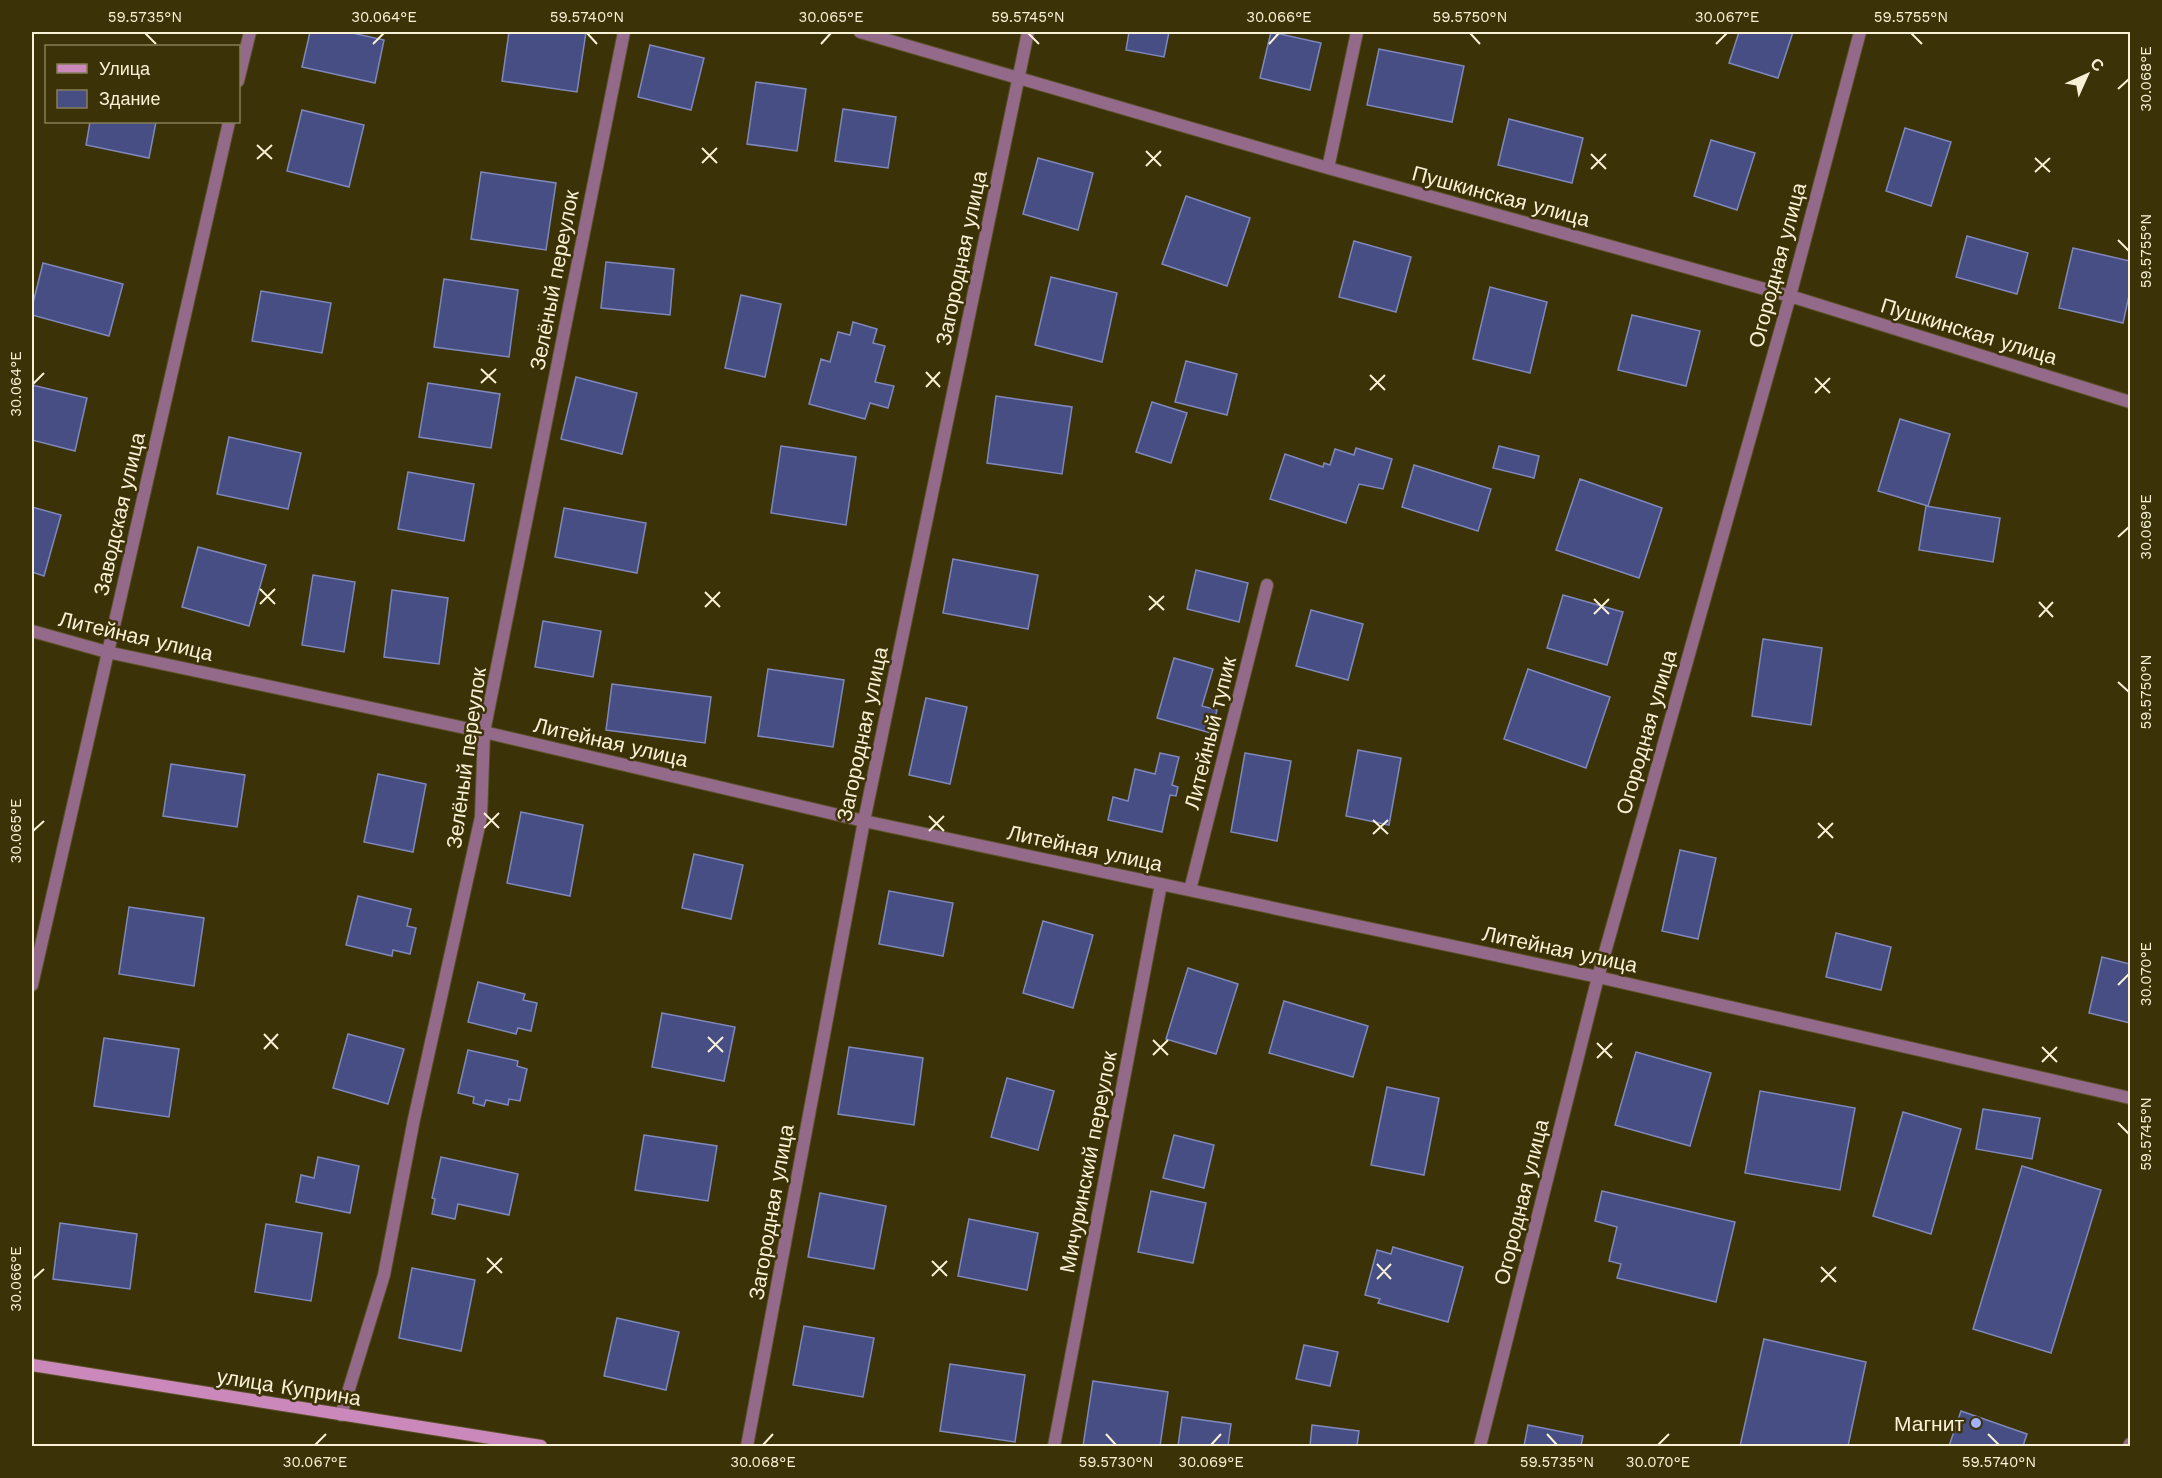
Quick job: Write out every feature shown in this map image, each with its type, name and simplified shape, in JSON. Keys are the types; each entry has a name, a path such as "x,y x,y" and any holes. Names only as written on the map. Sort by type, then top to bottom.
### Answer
{"street":[{"path":"240,73 250,32"},
{"name":"Зелёный переулок","path":"341,1415 384,1275 414,1119 481,817 484,732 624,32"},
{"name":"Пушкинская улица","path":"860,32 1328,168 1790,296 2130,402"},
{"name":"Загородная улица","path":"747,1446 864,821 1028,32"},
{"path":"1328,168 1357,32"},
{"name":"Огородная улица","path":"1480,1446 1598,977 1790,296 1860,32"},
{"name":"Заводская улица","path":"32,986 229,123"},
{"name":"Литейный тупик","path":"1190,890 1267,585"},
{"name":"Литейная улица","path":"32,632 107,652 484,732 864,821 1598,977 2130,1098"},
{"name":"Мичуринский переулок","path":"1054,1446 1161,884"},
{"name":"улица Куприна","path":"32,1365 541,1446"}],"building":[{"path":"310,32 348,32 384,40 375,83 302,67"},
{"path":"509,32 586,32 577,92 502,81"},
{"path":"1129,32 1169,32 1164,57 1126,50"},
{"path":"1271,32 1321,43 1310,90 1260,78"},
{"path":"1739,32 1793,32 1778,78 1729,63"},
{"path":"650,45 704,58 691,110 638,97"},
{"path":"1379,49 1464,66 1452,122 1367,105"},
{"path":"756,82 806,89 797,151 747,144"},
{"path":"843,109 896,117 888,168 835,161"},
{"path":"302,110 364,125 349,187 287,171"},
{"path":"1509,119 1583,138 1572,183 1498,165"},
{"path":"90,123 156,123 149,158 86,145"},
{"path":"1905,128 1951,142 1931,206 1886,191"},
{"path":"1711,140 1755,153 1737,210 1694,196"},
{"path":"1038,158 1093,173 1078,230 1023,214"},
{"path":"481,172 556,183 546,250 471,239"},
{"path":"1186,196 1250,218 1227,286 1162,264"},
{"path":"1967,236 2028,253 2017,294 1956,277"},
{"path":"1354,241 1411,257 1396,312 1339,297"},
{"path":"2073,248 2130,261 2130,291 2123,323 2059,308"},
{"path":"606,262 674,269 670,315 601,308"},
{"path":"43,263 123,284 109,336 32,315"},
{"path":"1051,277 1117,293 1102,362 1035,345"},
{"path":"444,279 518,290 509,357 434,347"},
{"path":"1490,287 1547,302 1530,373 1473,359"},
{"path":"261,291 331,303 322,353 252,341"},
{"path":"741,295 781,304 765,377 725,368"},
{"path":"1632,315 1700,331 1686,386 1618,370"},
{"path":"853,322 877,329 873,343 885,346 875,382 894,386 888,408 870,403 865,419 809,404 821,359 830,362 838,332 850,335"},
{"path":"1186,361 1237,374 1227,415 1175,402"},
{"path":"576,377 637,393 622,454 561,439"},
{"path":"428,383 500,394 491,448 419,437"},
{"path":"32,385 87,398 75,451 32,440"},
{"path":"996,396 1072,407 1062,474 987,463"},
{"path":"1152,402 1187,413 1171,463 1136,452"},
{"path":"1900,419 1950,434 1928,506 1878,491"},
{"path":"229,437 301,453 288,509 217,494"},
{"path":"781,446 856,457 846,525 771,513"},
{"path":"1499,446 1539,456 1534,478 1493,468"},
{"path":"1356,448 1392,459 1383,489 1359,484 1346,523 1270,499 1285,454 1323,467 1324,463 1330,465 1335,449 1354,455"},
{"path":"1414,465 1491,489 1478,531 1402,507"},
{"path":"408,472 474,484 464,541 398,529"},
{"path":"1580,479 1662,508 1639,578 1556,550"},
{"path":"1926,506 2000,518 1993,562 1919,550"},
{"path":"32,507 61,515 44,576 32,572"},
{"path":"564,508 646,523 637,573 555,557"},
{"path":"198,547 266,565 249,626 182,607"},
{"path":"953,559 1038,575 1028,629 943,613"},
{"path":"1196,570 1248,583 1239,622 1187,609"},
{"path":"313,575 355,582 344,652 302,645"},
{"path":"392,590 448,598 439,664 384,657"},
{"path":"1563,595 1623,612 1607,665 1547,648"},
{"path":"1311,610 1363,624 1348,680 1296,666"},
{"path":"543,621 601,631 593,677 535,667"},
{"path":"1763,639 1822,648 1811,725 1752,716"},
{"path":"1174,658 1213,669 1202,706 1217,710 1211,733 1157,718"},
{"path":"768,669 844,680 833,747 758,736"},
{"path":"1528,669 1610,697 1586,768 1504,739"},
{"path":"612,684 711,697 705,743 606,730"},
{"path":"926,698 967,707 950,784 909,775"},
{"path":"1358,750 1401,758 1389,825 1346,816"},
{"path":"1160,753 1179,757 1172,785 1178,787 1176,796 1170,795 1162,832 1108,820 1113,797 1128,801 1135,769 1155,774"},
{"path":"1245,753 1291,761 1277,841 1231,832"},
{"path":"171,764 245,775 237,827 163,816"},
{"path":"378,774 426,784 413,852 364,842"},
{"path":"521,812 583,825 570,896 507,883"},
{"path":"1680,850 1716,858 1698,939 1662,931"},
{"path":"694,854 743,865 731,919 682,908"},
{"path":"889,891 953,903 943,956 879,944"},
{"path":"358,896 411,909 407,926 416,928 410,954 393,950 392,956 346,945"},
{"path":"129,907 204,918 194,986 119,974"},
{"path":"1043,921 1093,935 1073,1008 1023,993"},
{"path":"1836,933 1891,947 1881,990 1826,977"},
{"path":"2102,957 2130,964 2130,1023 2089,1013"},
{"path":"1188,968 1238,984 1216,1054 1166,1039"},
{"path":"478,982 525,994 523,1000 537,1003 531,1031 518,1028 516,1034 468,1022"},
{"path":"1284,1001 1368,1026 1353,1077 1269,1053"},
{"path":"662,1013 735,1027 724,1081 652,1067"},
{"path":"348,1034 404,1049 388,1104 333,1088"},
{"path":"104,1038 179,1049 169,1117 94,1106"},
{"path":"849,1047 923,1058 914,1125 838,1114"},
{"path":"468,1050 518,1061 517,1066 527,1069 520,1101 509,1099 508,1105 486,1100 484,1106 473,1103 474,1097 458,1093"},
{"path":"1636,1052 1711,1073 1690,1146 1615,1125"},
{"path":"1007,1078 1054,1091 1038,1150 991,1137"},
{"path":"1387,1087 1439,1098 1424,1175 1371,1165"},
{"path":"1760,1091 1855,1108 1840,1190 1745,1173"},
{"path":"1983,1109 2040,1118 2032,1159 1976,1149"},
{"path":"1903,1112 1961,1129 1931,1234 1873,1216"},
{"path":"644,1135 717,1146 708,1201 635,1190"},
{"path":"1174,1135 1214,1145 1204,1188 1163,1178"},
{"path":"318,1157 359,1166 350,1213 296,1202 301,1175 314,1178"},
{"path":"441,1157 518,1174 509,1215 458,1204 455,1219 432,1214 435,1199 432,1198"},
{"path":"2022,1166 2101,1190 2051,1353 1973,1329"},
{"path":"1151,1191 1206,1203 1193,1263 1138,1252"},
{"path":"1602,1191 1735,1222 1716,1302 1617,1278 1621,1264 1609,1261 1617,1227 1595,1221"},
{"path":"820,1193 886,1206 874,1269 808,1257"},
{"path":"969,1219 1038,1233 1027,1290 958,1276"},
{"path":"60,1223 137,1234 130,1289 53,1279"},
{"path":"266,1224 322,1233 311,1301 255,1292"},
{"path":"1393,1247 1463,1267 1448,1322 1378,1303 1380,1299 1365,1295 1377,1250 1391,1254"},
{"path":"412,1268 475,1280 461,1351 399,1338"},
{"path":"617,1318 679,1332 666,1390 604,1376"},
{"path":"804,1326 874,1338 863,1397 793,1385"},
{"path":"1764,1339 1866,1362 1848,1446 1740,1446"},
{"path":"1304,1345 1338,1352 1330,1386 1296,1379"},
{"path":"950,1364 1025,1375 1015,1442 940,1431"},
{"path":"1093,1381 1168,1392 1160,1446 1083,1446"},
{"name":"Магнит","path":"1961,1411 2027,1434 2023,1446 1949,1446"},
{"path":"1182,1417 1231,1424 1228,1446 1178,1446"},
{"path":"1312,1425 1359,1431 1357,1446 1310,1446"},
{"path":"1528,1425 1583,1436 1581,1446 1524,1446"}],"place":[{"name":"Магнит","path":"1976,1423"}]}
